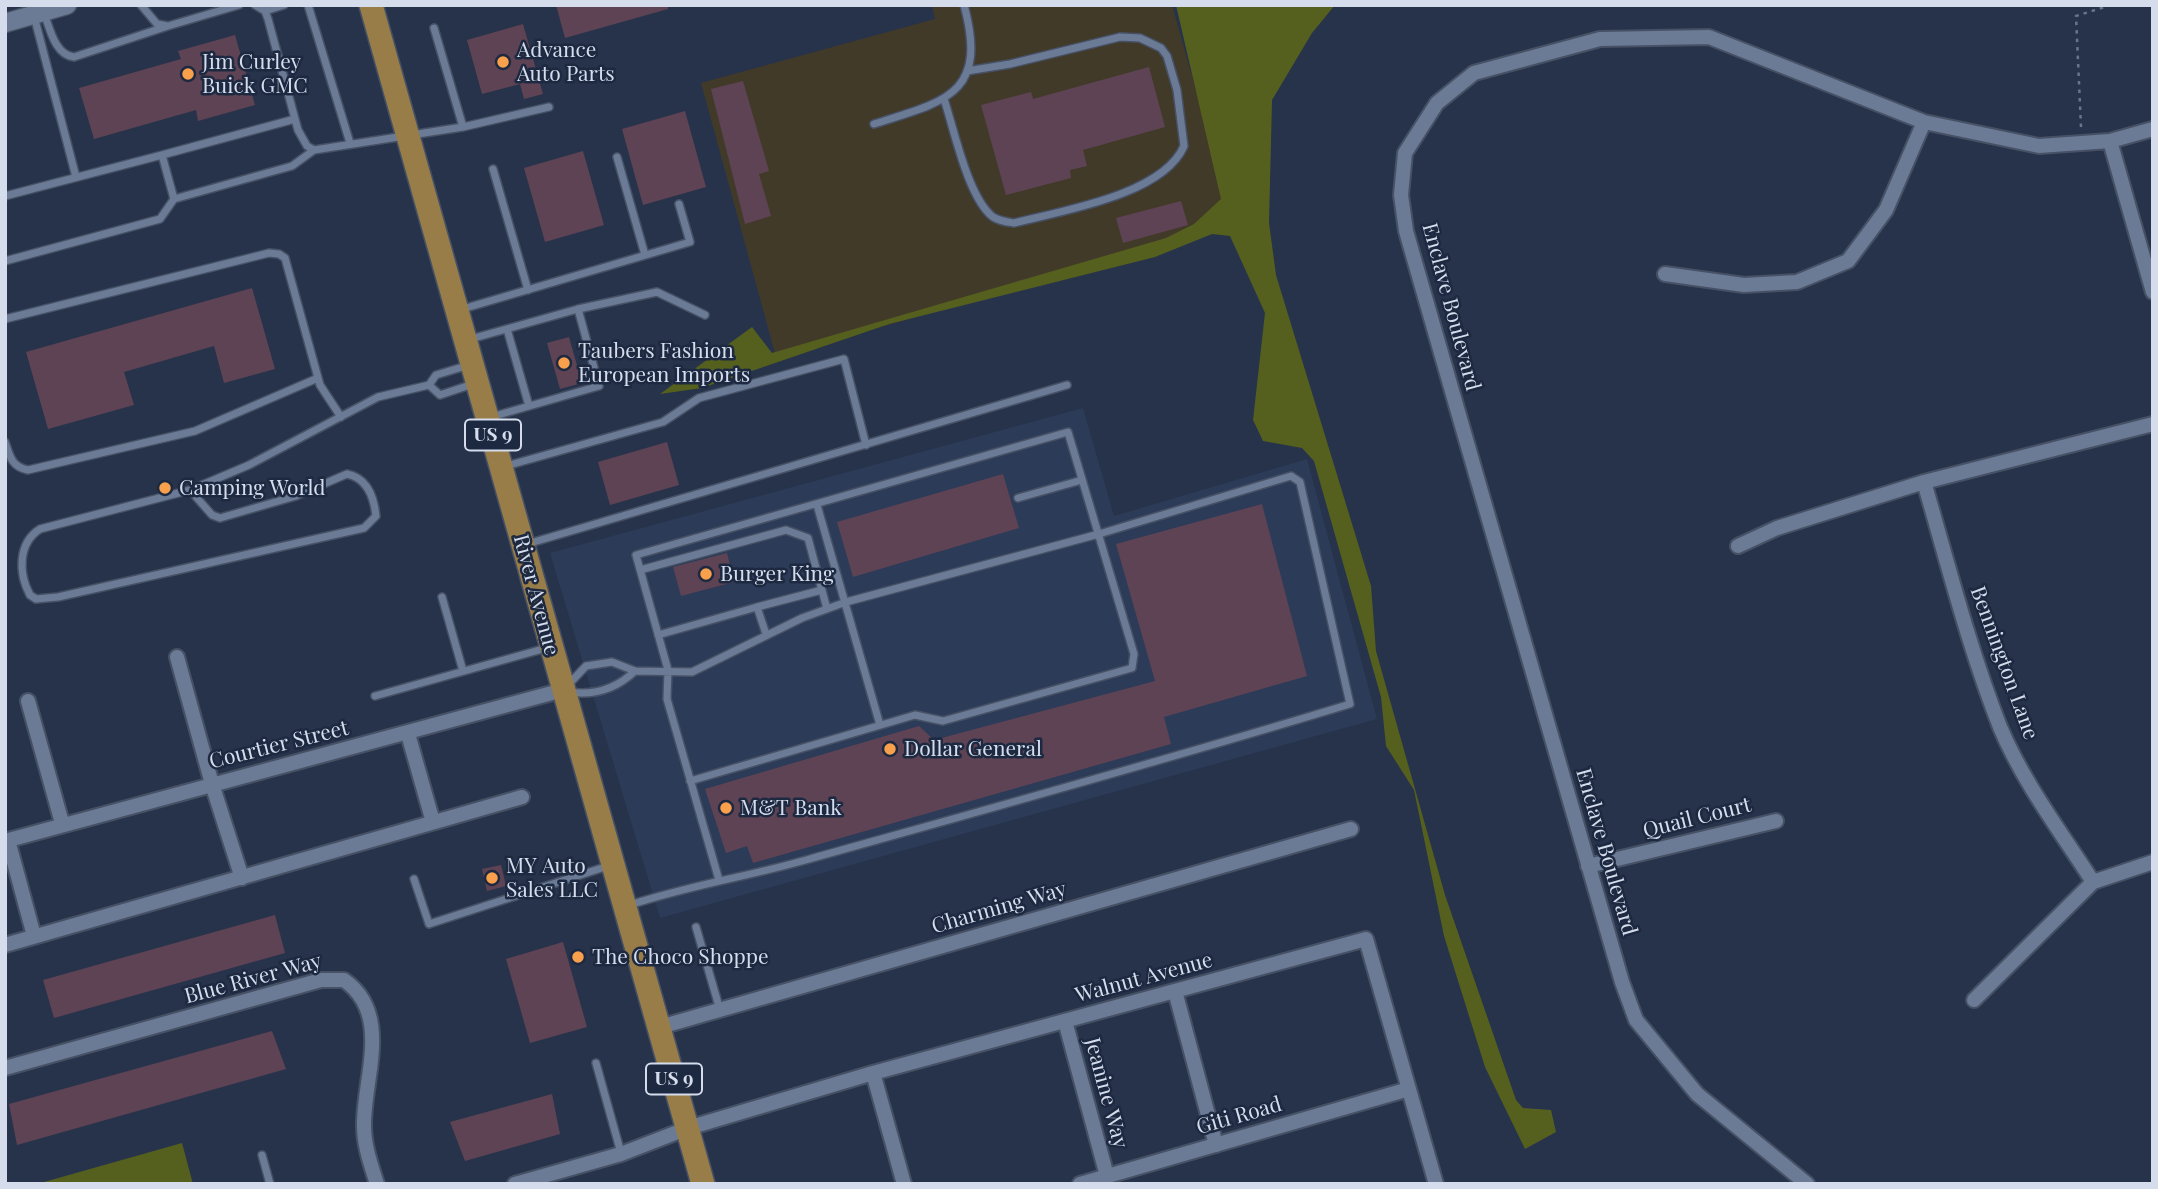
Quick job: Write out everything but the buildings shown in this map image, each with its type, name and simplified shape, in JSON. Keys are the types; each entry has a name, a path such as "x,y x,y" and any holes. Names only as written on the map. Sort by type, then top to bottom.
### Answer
{"highway":[{"name":"River Avenue","path":"371,5 703,1184"}],"street":[{"path":"5,23 67,5"},
{"name":"Enclave Boulevard","path":"1807,1184 1697,1094 1636,1020 1588,866 1406,232 1401,195 1405,153 1437,103 1474,73 1600,39 1709,37 1924,122 2039,146 2110,141 2153,129"},
{"path":"1665,274 1744,285 1797,282 1848,261 1886,210 1924,122"},
{"path":"2110,141 2153,292"},
{"path":"1738,546 1777,528 1924,482 2153,424"},
{"name":"Bennington Lane","path":"1924,482 1960,608 2001,729 2037,796 2094,882"},
{"path":"177,657 212,784 242,878"},
{"name":"Courtier Street","path":"7,840 62,823 408,734 563,690"},
{"path":"28,701 62,823"},
{"path":"408,734 433,822"},
{"path":"5,945 522,797"},
{"name":"Quail Court","path":"1588,866 1776,821"},
{"name":"Charming Way","path":"660,1027 1350,829"},
{"path":"7,840 34,936"},
{"path":"1974,1000 2094,882 2153,862"},
{"name":"Walnut Avenue","path":"688,1128 873,1073 1366,939 1436,1184"},
{"name":"Blue River Way","path":"5,1068 321,980 344,980 361,996 373,1039 363,1129 377,1184"},
{"path":"1175,991 1216,1145"},
{"name":"Jeanine Way","path":"1065,1021 1107,1176"},
{"path":"873,1073 904,1184"},
{"name":"Giti Road","path":"1080,1184 1409,1089"},
{"path":"515,1184 621,1154 688,1128"}],"lane":[{"path":"141,5 157,24 168,26"},
{"path":"39,13 59,51 66,57 74,57 239,5"},
{"path":"255,5 265,11 301,139 314,150"},
{"path":"265,11 284,5"},
{"path":"308,5 350,143"},
{"path":"874,124 944,99 961,86 967,71 972,36 964,5"},
{"path":"39,13 76,177"},
{"path":"434,28 463,127"},
{"path":"944,99 976,193 993,217 1002,221 1014,223 1123,194 1162,172 1184,146 1177,90 1167,56 1160,48 1140,38 1120,37 967,71"},
{"path":"5,261 160,219 174,199 292,166 314,150 463,127 549,107"},
{"path":"5,196 295,120"},
{"path":"162,155 174,199"},
{"path":"617,157 645,255"},
{"path":"493,169 528,290"},
{"path":"458,310 690,242 679,204"},
{"path":"5,319 269,253 279,254 285,258 318,378 341,417"},
{"path":"467,341 578,309 657,292 705,315"},
{"path":"488,418 599,386 578,309"},
{"path":"507,329 529,406"},
{"path":"502,468 663,422 699,398 844,359 866,445"},
{"path":"429,386 440,395 475,373"},
{"path":"190,490 212,515 220,518 296,496 347,474 361,478 366,484 376,516 364,528 58,597 36,599 30,595 22,557 24,543 40,529 190,490 249,465 379,397 429,386 436,375 475,373"},
{"path":"5,442 12,462 18,468 28,470 195,431 318,378"},
{"path":"523,546 1068,385"},
{"path":"690,781 915,715 943,721 1132,668 1134,654 1068,432 636,555 668,670 667,699 690,781 719,880"},
{"path":"563,690 586,666 612,662 635,671 692,672 766,634 846,602 1099,534 1291,476 1300,482 1350,704 1198,751 753,875 719,880 625,906"},
{"path":"1018,498 1082,480"},
{"path":"817,505 880,725"},
{"path":"640,570 786,530 808,538 827,609"},
{"path":"658,635 822,590"},
{"path":"442,597 463,671"},
{"path":"757,607 766,634"},
{"path":"375,696 551,646"},
{"path":"563,690 588,695 622,683 635,671"},
{"path":"414,879 429,924 612,865"},
{"path":"696,927 720,1010"},
{"path":"596,1063 621,1154"},
{"path":"262,1155 270,1184"}],"path":[{"path":"2082,144 2076,16 2111,5"}],"shaded area":[{"path":"932,5 1172,5 1234,226 776,357 701,83 935,19"},
{"path":"1083,408 1114,516 1307,459 1377,719 660,918 550,553"}],"green space":[{"path":"1176,5 1335,5 1312,33 1272,100 1269,223 1276,275 1371,586 1376,651 1445,895 1516,1100 1523,1108 1551,1110 1556,1132 1525,1149 1485,1067 1444,936 1414,790 1386,746 1381,697 1314,461 1302,448 1263,441 1253,420 1265,313 1230,236 1212,234 1155,257 889,324 702,388 660,394 752,327 772,353 1166,238 1194,224 1221,199"},
{"path":"182,1143 193,1184 37,1184"}],"place":[{"name":"Advance Auto Parts","path":"503,62"},
{"name":"Jim Curley Buick GMC","path":"188,74"},
{"name":"Taubers Fashion European Imports","path":"564,363"},
{"name":"Camping World","path":"165,488"},
{"name":"Burger King","path":"706,574"},
{"name":"Dollar General","path":"890,749"},
{"name":"M&T Bank","path":"726,808"},
{"name":"MY Auto Sales LLC","path":"492,878"},
{"name":"The Choco Shoppe","path":"578,957"}]}
